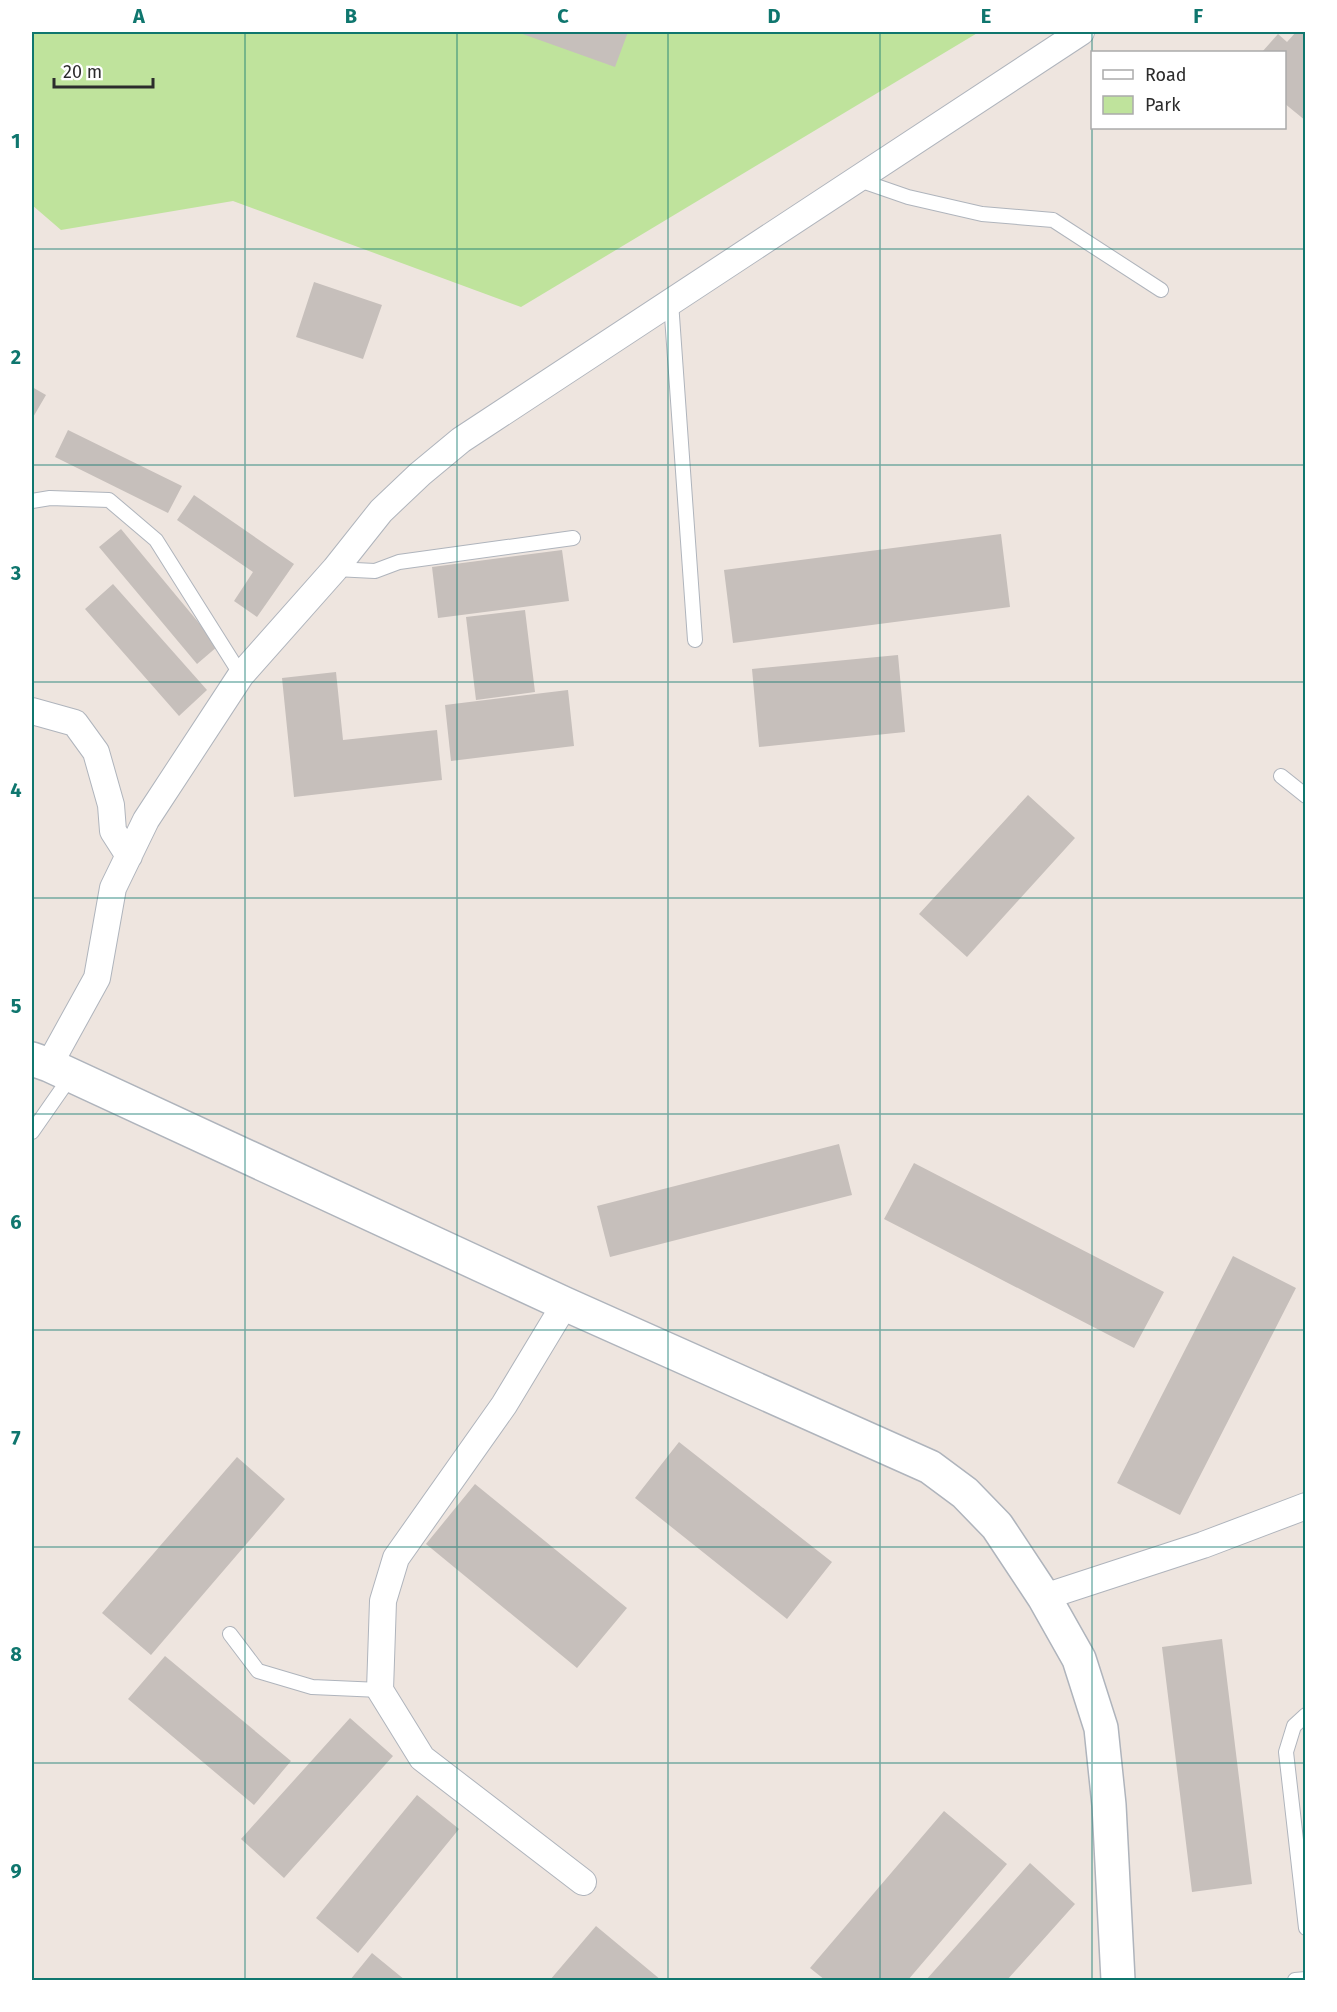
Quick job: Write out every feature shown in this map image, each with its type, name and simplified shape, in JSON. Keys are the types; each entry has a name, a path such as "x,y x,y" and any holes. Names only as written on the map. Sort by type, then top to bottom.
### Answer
{"street":[{"path":"1081,32 461,440 381,511 335,568 241,675 146,820 113,888 97,978 50,1067 565,1304 930,1467 965,1493 997,1526 1044,1597 1079,1659 1101,1728 1109,1805 1118,1980"},
{"path":"32,711 75,723 96,752 111,805 114,831 129,856"},
{"path":"565,1304 504,1405 396,1558 383,1601 380,1690 422,1758 584,1882"},
{"path":"1044,1597 1203,1545 1305,1506"}],"lane":[{"path":"856,179 908,197 982,214 1053,220 1161,290"},
{"path":"671,302 695,640"},
{"path":"32,501 50,498 109,500 156,540 241,675"},
{"path":"335,568 375,571 399,562 428,560 458,553 573,538"},
{"path":"1281,776 1305,796"},
{"path":"32,1132 50,1067"},
{"path":"230,1634 258,1671 312,1687 380,1690"},
{"path":"1305,1715 1294,1726 1286,1752 1305,1928"},
{"path":"1295,1980 1305,1979"}],"green space":[{"path":"32,32 979,32 521,307 233,201 61,230 32,205"}],"building":[{"path":"517,32 628,32 615,67"},
{"path":"1296,32 1306,32 1306,121 1286,105 1286,51 1263,51 1278,34 1287,42"},
{"path":"314,282 382,305 363,359 296,337"},
{"path":"32,387 46,395 32,419"},
{"path":"68,430 182,486 168,513 55,457"},
{"path":"194,495 294,564 257,617 234,601 253,572 177,520"},
{"path":"121,529 218,646 197,664 99,547"},
{"path":"1001,534 1010,607 733,643 724,570"},
{"path":"562,550 569,601 438,618 432,567"},
{"path":"113,584 207,690 179,716 85,609"},
{"path":"525,610 535,692 476,700 466,617"},
{"path":"898,655 905,732 759,747 752,669"},
{"path":"336,672 343,740 437,730 442,780 294,797 282,678"},
{"path":"568,690 574,746 451,761 445,705"},
{"path":"1028,795 1075,838 967,957 919,914"},
{"path":"839,1144 852,1195 610,1257 597,1206"},
{"path":"914,1163 1164,1292 1134,1348 884,1219"},
{"path":"1233,1256 1296,1288 1180,1515 1117,1483"},
{"path":"679,1442 832,1562 787,1619 635,1498"},
{"path":"237,1457 285,1499 151,1655 102,1613"},
{"path":"475,1484 627,1608 577,1668 426,1544"},
{"path":"1222,1639 1252,1884 1192,1892 1162,1647"},
{"path":"165,1656 291,1761 254,1805 128,1699"},
{"path":"350,1718 393,1756 284,1878 241,1839"},
{"path":"417,1795 459,1829 358,1953 316,1918"},
{"path":"944,1811 1007,1864 908,1980 825,1980 810,1968"},
{"path":"1030,1863 1075,1904 1007,1980 926,1980"},
{"path":"596,1926 661,1980 550,1980"},
{"path":"372,1953 405,1980 350,1980"}]}
